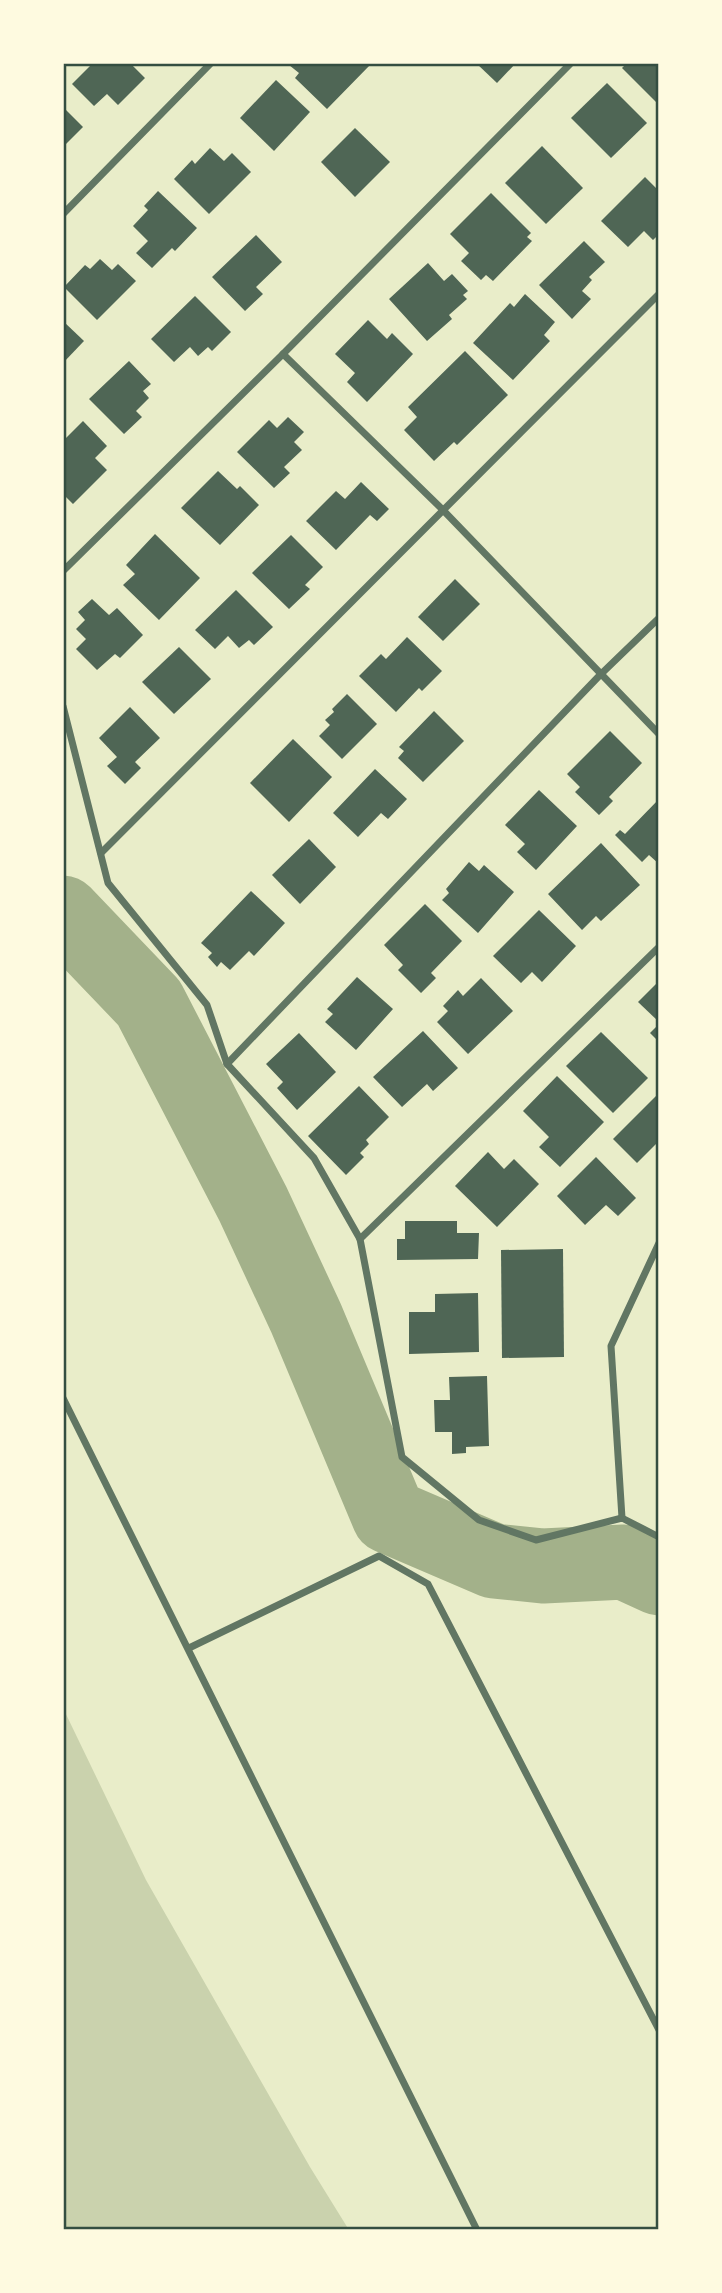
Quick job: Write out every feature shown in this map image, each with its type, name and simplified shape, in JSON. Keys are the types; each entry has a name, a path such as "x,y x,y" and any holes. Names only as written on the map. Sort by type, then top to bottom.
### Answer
{"street":[{"path":"63,214 211,63"},
{"path":"63,570 283,354 571,63"},
{"path":"101,853 659,294"},
{"path":"283,354 442,509 659,734"},
{"path":"227,1064 600,675 659,618"},
{"path":"63,706 108,883 207,1005 227,1064 314,1158 360,1239 402,1457 479,1520 536,1540 622,1518 659,1537"},
{"path":"360,1239 659,947"},
{"path":"622,1518 611,1346 658,1247"},
{"path":"63,1398 477,2230"},
{"path":"189,1648 379,1556 428,1584 659,2029"}],"green space":[{"path":"63,1708 146,1880 310,2167 349,2230 63,2230"}],"building":[{"path":"93,63 130,63 145,78 118,105 107,94 94,106 72,84"},
{"path":"476,63 516,63 497,83"},
{"path":"627,63 659,63 659,105 622,68"},
{"path":"289,65 370,65 327,109 295,78 299,73"},
{"path":"276,80 310,112 274,151 240,118"},
{"path":"607,83 647,123 611,158 571,118"},
{"path":"63,107 83,127 63,147"},
{"path":"355,128 390,162 355,197 321,162"},
{"path":"542,146 583,188 546,224 505,183"},
{"path":"210,148 224,161 232,153 251,172 209,214 174,179 192,160 195,164"},
{"path":"645,177 659,191 659,234 653,240 644,231 628,247 601,221"},
{"path":"158,191 197,228 175,251 172,248 152,268 136,253 148,241 133,226 148,210 144,206"},
{"path":"491,193 531,233 527,237 532,241 493,281 486,275 481,280 461,261 469,253 450,234"},
{"path":"256,235 282,262 256,287 263,294 245,311 212,277"},
{"path":"584,241 605,262 589,277 592,280 582,291 591,299 572,319 539,285"},
{"path":"100,259 112,270 118,264 136,281 97,320 64,287 85,265 90,269"},
{"path":"428,263 444,281 452,274 468,291 463,295 467,299 449,315 452,319 427,341 389,299"},
{"path":"525,294 555,322 544,335 550,341 513,380 473,343 510,303 514,307"},
{"path":"195,296 231,332 212,351 208,347 198,356 190,347 174,362 151,339"},
{"path":"368,320 387,339 392,333 413,354 367,402 347,382 355,373 335,354"},
{"path":"63,321 84,341 63,363"},
{"path":"465,351 508,395 457,445 454,442 434,461 404,430 417,417 408,407"},
{"path":"129,361 151,384 143,391 149,398 136,411 142,417 124,434 89,399"},
{"path":"288,417 304,432 294,442 302,450 284,467 290,473 274,488 237,452 269,420 277,428"},
{"path":"83,421 107,446 95,458 107,470 73,504 63,494 63,441"},
{"path":"218,471 237,489 240,486 259,505 220,545 181,508"},
{"path":"361,482 389,509 377,521 370,515 336,550 306,521 336,491 345,499"},
{"path":"155,534 200,578 159,620 123,585 135,574 126,565"},
{"path":"291,535 323,567 305,585 310,589 289,609 252,573"},
{"path":"455,579 480,604 443,641 418,617"},
{"path":"236,590 273,627 254,645 249,640 239,648 228,636 215,649 195,630"},
{"path":"92,599 109,615 117,608 143,635 120,658 115,654 97,670 76,649 86,639 76,629 85,620 78,612"},
{"path":"407,637 442,671 422,691 419,688 396,712 359,676 381,654 386,659"},
{"path":"179,647 211,679 174,714 142,682"},
{"path":"347,694 377,724 342,759 319,736 330,725 325,720 334,712 332,709"},
{"path":"130,707 160,738 135,762 141,768 125,784 107,766 117,757 99,738"},
{"path":"434,711 464,741 423,782 398,758 404,751 399,747"},
{"path":"610,731 642,763 609,797 613,801 599,815 575,792 580,787 567,774"},
{"path":"293,739 332,777 289,822 250,783"},
{"path":"375,769 407,799 388,819 381,813 358,837 333,813"},
{"path":"539,790 577,826 536,870 517,852 525,844 505,825"},
{"path":"659,799 659,864 649,855 642,862 615,835 620,830 625,834"},
{"path":"309,839 336,867 300,904 272,875"},
{"path":"601,843 640,885 601,921 596,916 582,930 548,894"},
{"path":"469,862 479,871 484,865 514,892 478,933 442,900 449,893 446,889"},
{"path":"251,891 285,923 254,956 249,951 230,970 221,962 217,967 208,957 212,953 201,943"},
{"path":"425,904 462,941 431,973 436,978 421,993 398,970 403,965 384,945"},
{"path":"539,910 576,946 542,982 532,972 521,983 493,956"},
{"path":"357,977 393,1009 356,1050 325,1022 333,1014 327,1009"},
{"path":"481,978 513,1011 468,1054 437,1022 448,1011 443,1006 458,990 463,996"},
{"path":"659,981 659,1022 638,1002"},
{"path":"659,1024 659,1042 650,1033"},
{"path":"423,1031 458,1068 433,1091 427,1084 402,1107 373,1077"},
{"path":"601,1032 648,1078 613,1113 566,1066"},
{"path":"299,1033 336,1072 297,1110 277,1088 283,1082 266,1064"},
{"path":"557,1076 604,1122 560,1167 539,1147 549,1137 523,1111"},
{"path":"359,1086 389,1117 366,1140 369,1144 360,1153 364,1157 346,1175 308,1136"},
{"path":"659,1093 659,1141 637,1163 613,1139"},
{"path":"488,1152 504,1169 514,1159 539,1184 497,1227 455,1186"},
{"path":"596,1157 636,1198 618,1216 606,1205 585,1225 557,1196"},
{"path":"405,1221 457,1221 457,1233 479,1233 478,1259 397,1260 397,1239 405,1239"},
{"path":"563,1249 564,1357 502,1358 501,1250"},
{"path":"478,1293 479,1352 409,1354 409,1312 435,1312 435,1294"},
{"path":"487,1376 489,1446 466,1447 466,1453 452,1454 452,1432 435,1432 434,1400 450,1400 449,1377"}],"waterway":[{"path":"63,913 149,1003 253,1204 306,1318 389,1516 494,1561 543,1566 624,1562 659,1578"}]}
